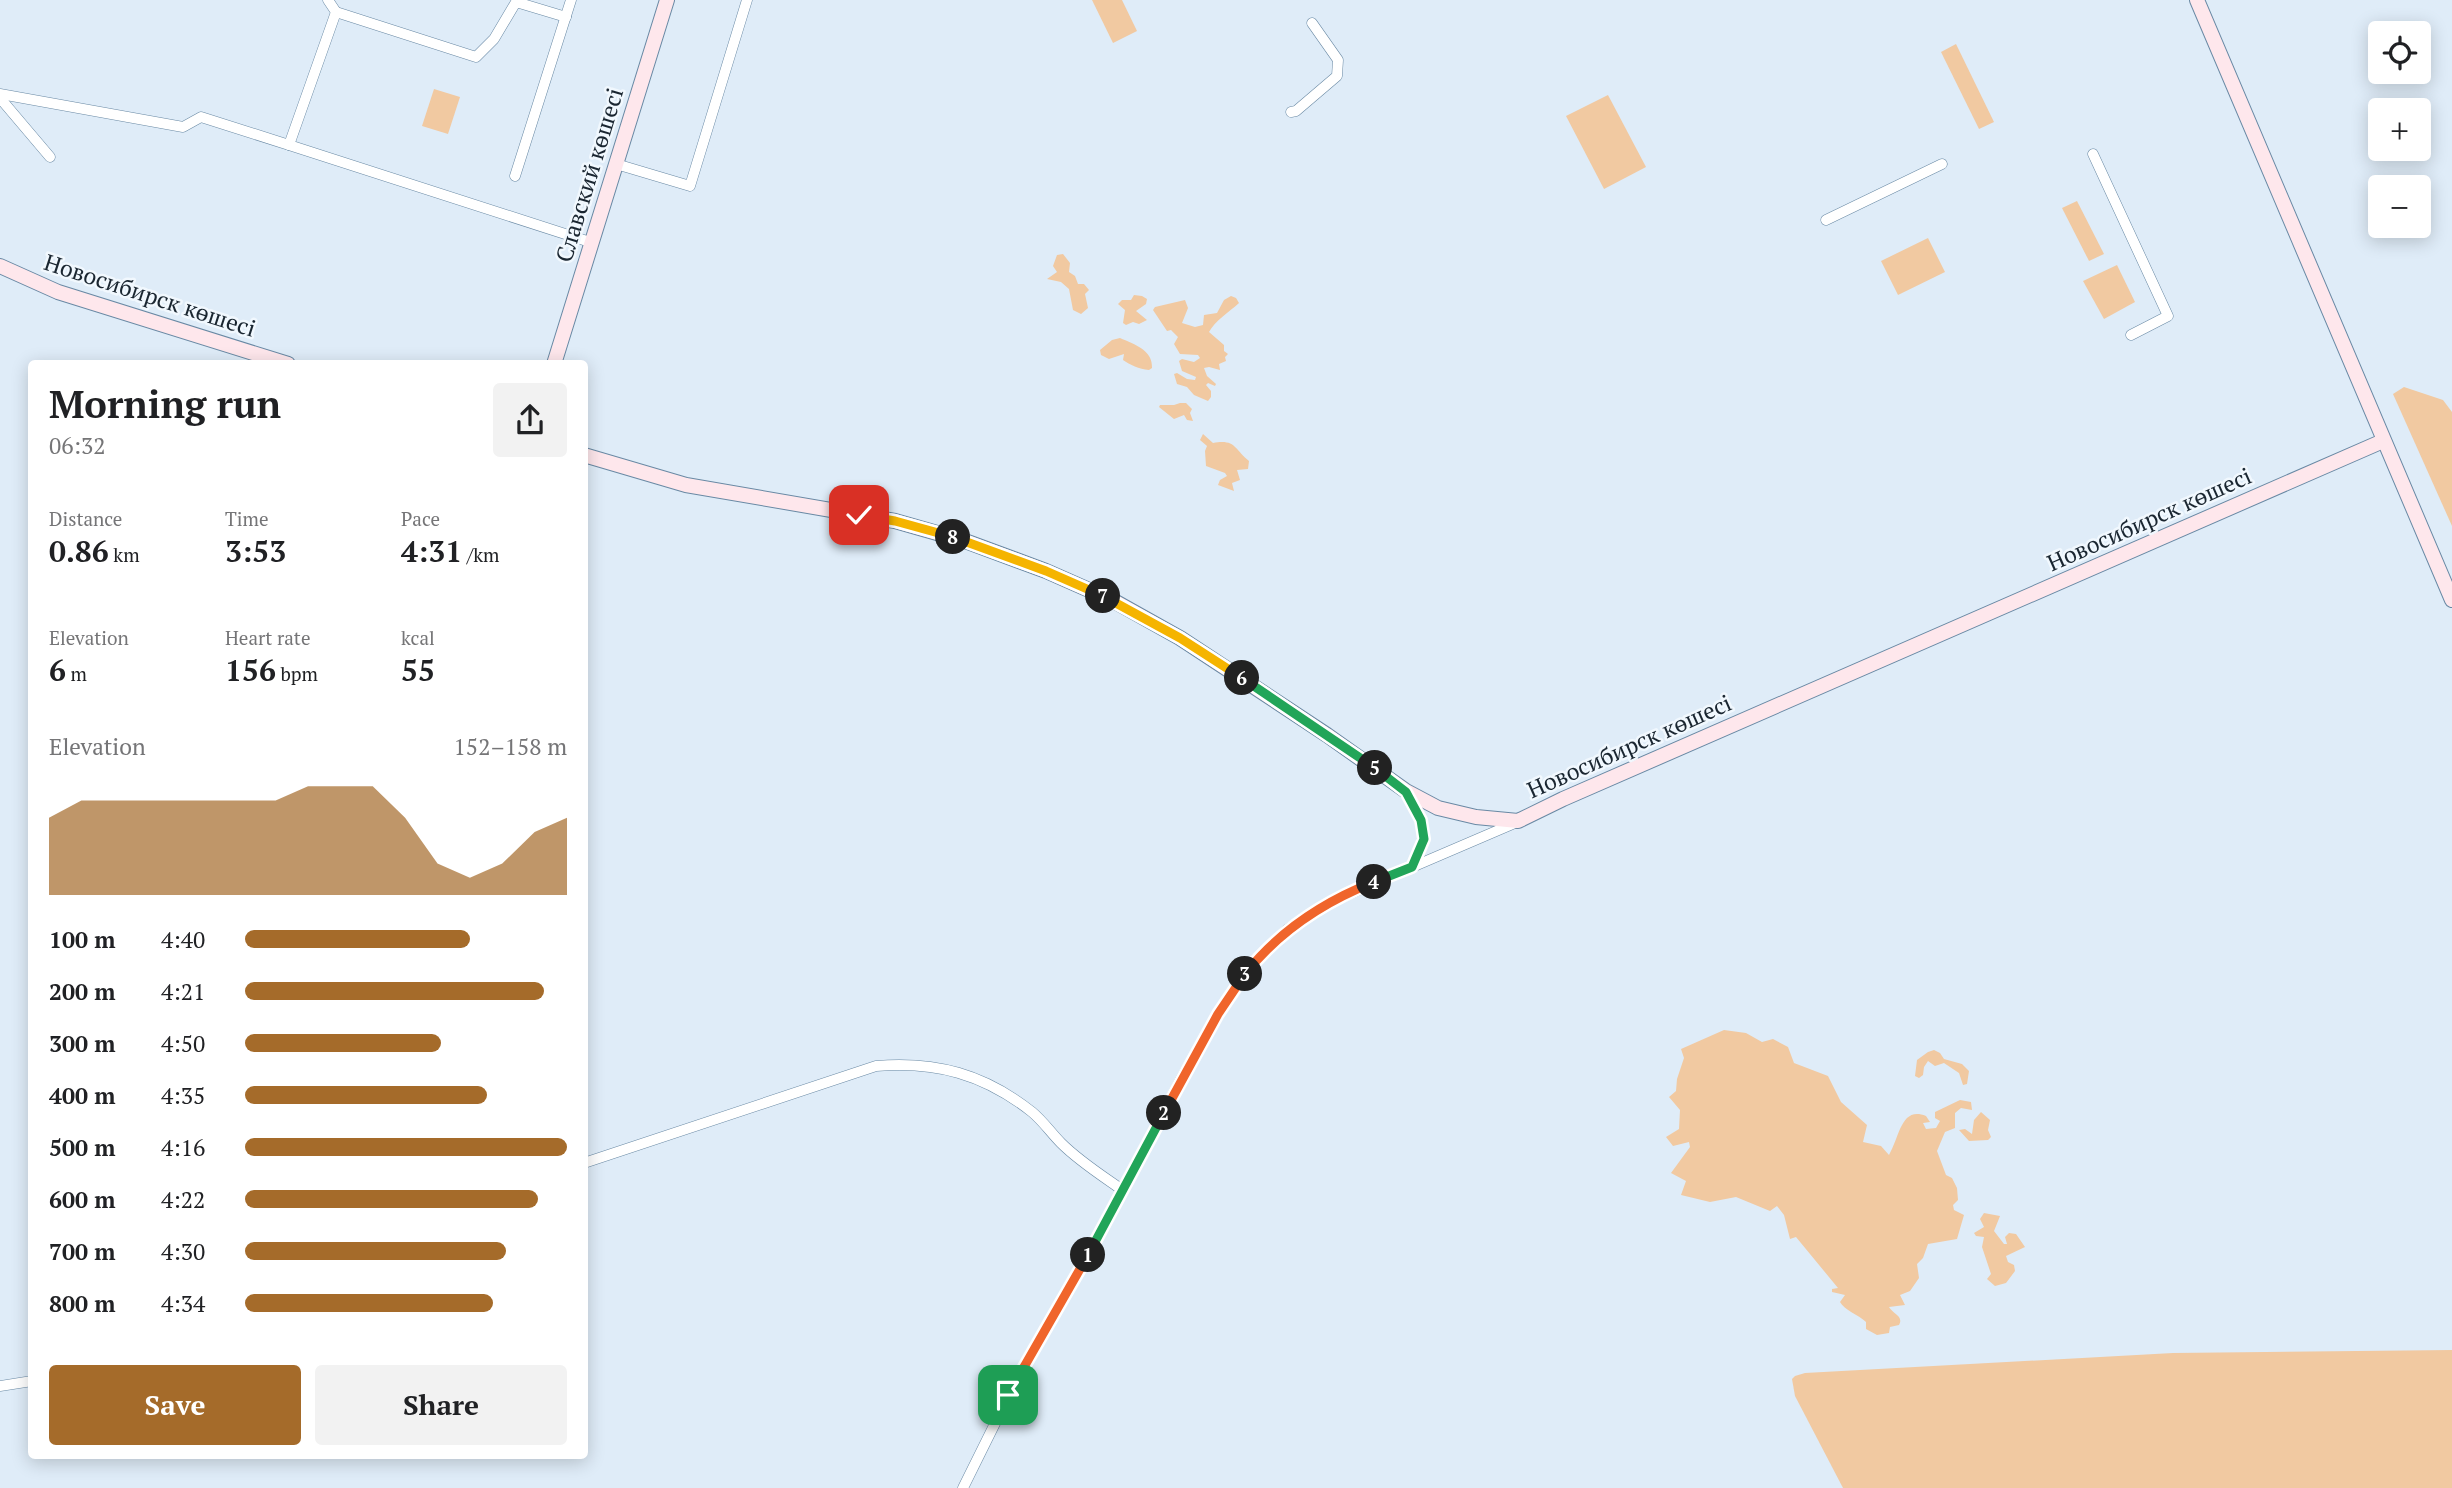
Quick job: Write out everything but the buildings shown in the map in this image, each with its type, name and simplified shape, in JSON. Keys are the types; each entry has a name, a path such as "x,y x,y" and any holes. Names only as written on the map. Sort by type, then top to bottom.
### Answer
{"main road":[{"name":"Славский көшесі","path":"555,360 667,0"},
{"path":"2197,0 2452,600"},
{"name":"Новосибирск көшесі","path":"0,266 58,292 275,360"},
{"name":"Новосибирск көшесі","path":"588,456 686,485 905,524 965,541 1046,571 1115,601 1180,638 1327,735 1406,792 1438,808 1455,813 1518,821 2383,441"}],"street":[{"path":"328,0 336,12 477,57 494,40 516,2 566,17"},
{"path":"515,176 571,0"},
{"path":"616,164 690,186 747,0"},
{"path":"289,145 336,12"},
{"path":"1290,112 1296,111 1337,76 1338,60 1312,23"},
{"path":"0,96 183,127 201,117 593,243"},
{"path":"0,96 50,157"},
{"path":"2093,154 2168,316 2131,335"},
{"path":"1826,220 1942,164"},
{"path":"1406,792 1421,820 1424,832 1422,846 1412,867"},
{"path":"962,1488 1023,1367 1056,1312 1218,1014 1258,959 1288,929 1326,904 1518,821"},
{"path":"588,1162 876,1066 908,1063 941,1067 973,1077 1009,1096 1034,1114 1062,1144 1089,1167 1121,1189"},
{"path":"0,1386 28,1382"}],"shaded area":[{"path":"1092,0 1122,0 1137,31 1113,43"},
{"path":"1956,44 1994,122 1979,129 1941,52"},
{"path":"434,89 460,97 448,134 422,126"},
{"path":"1608,95 1646,167 1604,189 1566,116"},
{"path":"2077,201 2104,254 2089,261 2062,208"},
{"path":"1928,238 1945,272 1898,295 1881,261"},
{"path":"1063,254 1070,263 1069,272 1075,276 1078,284 1084,284 1089,290 1085,294 1088,308 1081,314 1073,310 1069,289 1061,282 1047,279 1057,272 1053,266 1057,255"},
{"path":"2117,265 2135,302 2104,319 2083,281"},
{"path":"1134,295 1147,299 1146,304 1136,311 1147,320 1126,325 1123,323 1125,310 1118,304 1122,300 1131,300"},
{"path":"1231,296 1239,303 1218,320 1209,332 1224,345 1224,351 1228,354 1226,361 1219,364 1220,370 1204,368 1207,376 1216,384 1206,385 1211,391 1208,401 1194,395 1187,387 1177,384 1174,374 1187,379 1195,380 1196,377 1182,371 1179,361 1182,359 1194,362 1200,358 1198,355 1180,354 1174,344 1178,337 1171,330 1167,331 1153,310 1155,307 1185,300 1188,308 1182,323 1195,327 1203,325 1204,315 1217,313 1224,300"},
{"path":"1120,338 1146,352 1152,368 1149,370 1132,365 1123,360 1124,354 1109,359 1101,355 1100,350 1112,340"},
{"path":"2404,387 2443,400 2452,412 2452,526 2393,394"},
{"path":"1186,403 1192,409 1190,413 1193,421 1187,420 1184,415 1174,419 1159,407"},
{"path":"1203,434 1213,443 1231,444 1249,461 1248,469 1237,470 1240,480 1232,483 1234,491 1218,485 1220,480 1227,476 1225,473 1206,466 1207,446 1200,440"},
{"path":"1724,1030 1746,1033 1762,1042 1773,1039 1788,1047 1794,1063 1828,1076 1841,1102 1867,1125 1863,1142 1881,1146 1889,1155 1902,1125 1911,1115 1926,1116 1930,1122 1923,1123 1926,1129 1936,1128 1940,1121 1935,1118 1935,1112 1960,1100 1971,1102 1972,1110 1961,1108 1955,1113 1955,1128 1945,1132 1937,1151 1946,1175 1952,1178 1957,1188 1958,1200 1953,1205 1954,1210 1964,1215 1957,1239 1928,1244 1923,1258 1917,1264 1919,1278 1910,1291 1900,1295 1905,1305 1889,1307 1899,1317 1900,1322 1899,1325 1890,1327 1889,1333 1877,1335 1866,1329 1866,1322 1842,1305 1840,1302 1845,1295 1832,1292 1832,1289 1838,1288 1796,1237 1790,1239 1784,1215 1777,1206 1770,1211 1736,1197 1710,1202 1681,1195 1686,1181 1671,1173 1690,1147 1689,1142 1673,1146 1666,1137 1679,1129 1680,1110 1669,1097 1676,1091 1684,1058 1681,1049"},
{"path":"1934,1050 1944,1059 1962,1064 1969,1071 1967,1084 1963,1085 1959,1073 1944,1063 1935,1066 1928,1061 1923,1075 1919,1078 1915,1076 1917,1060"},
{"path":"1981,1112 1990,1120 1988,1130 1991,1137 1988,1140 1969,1141 1959,1130 1965,1129 1972,1134 1974,1120"},
{"path":"1984,1213 2000,1216 1994,1231 2004,1244 2007,1244 2005,1237 2009,1233 2016,1234 2025,1247 2006,1256 2008,1262 2014,1265 2015,1271 2006,1283 1995,1286 1987,1279 1991,1274 1982,1247 1984,1237 1974,1233 1984,1227 1980,1219"},
{"path":"2452,1350 2452,1488 1843,1488 1795,1396 1792,1379 1805,1373 2173,1353"}],"route":[{"path":"859,515 936,531 965,541 1091,590 1146,618 1268,695 1379,771 1406,792 1421,820 1424,832 1422,846 1412,867 1348,893 1308,914 1271,944 1243,978 1218,1014 1180,1081 1050,1324 1008,1395"}]}
